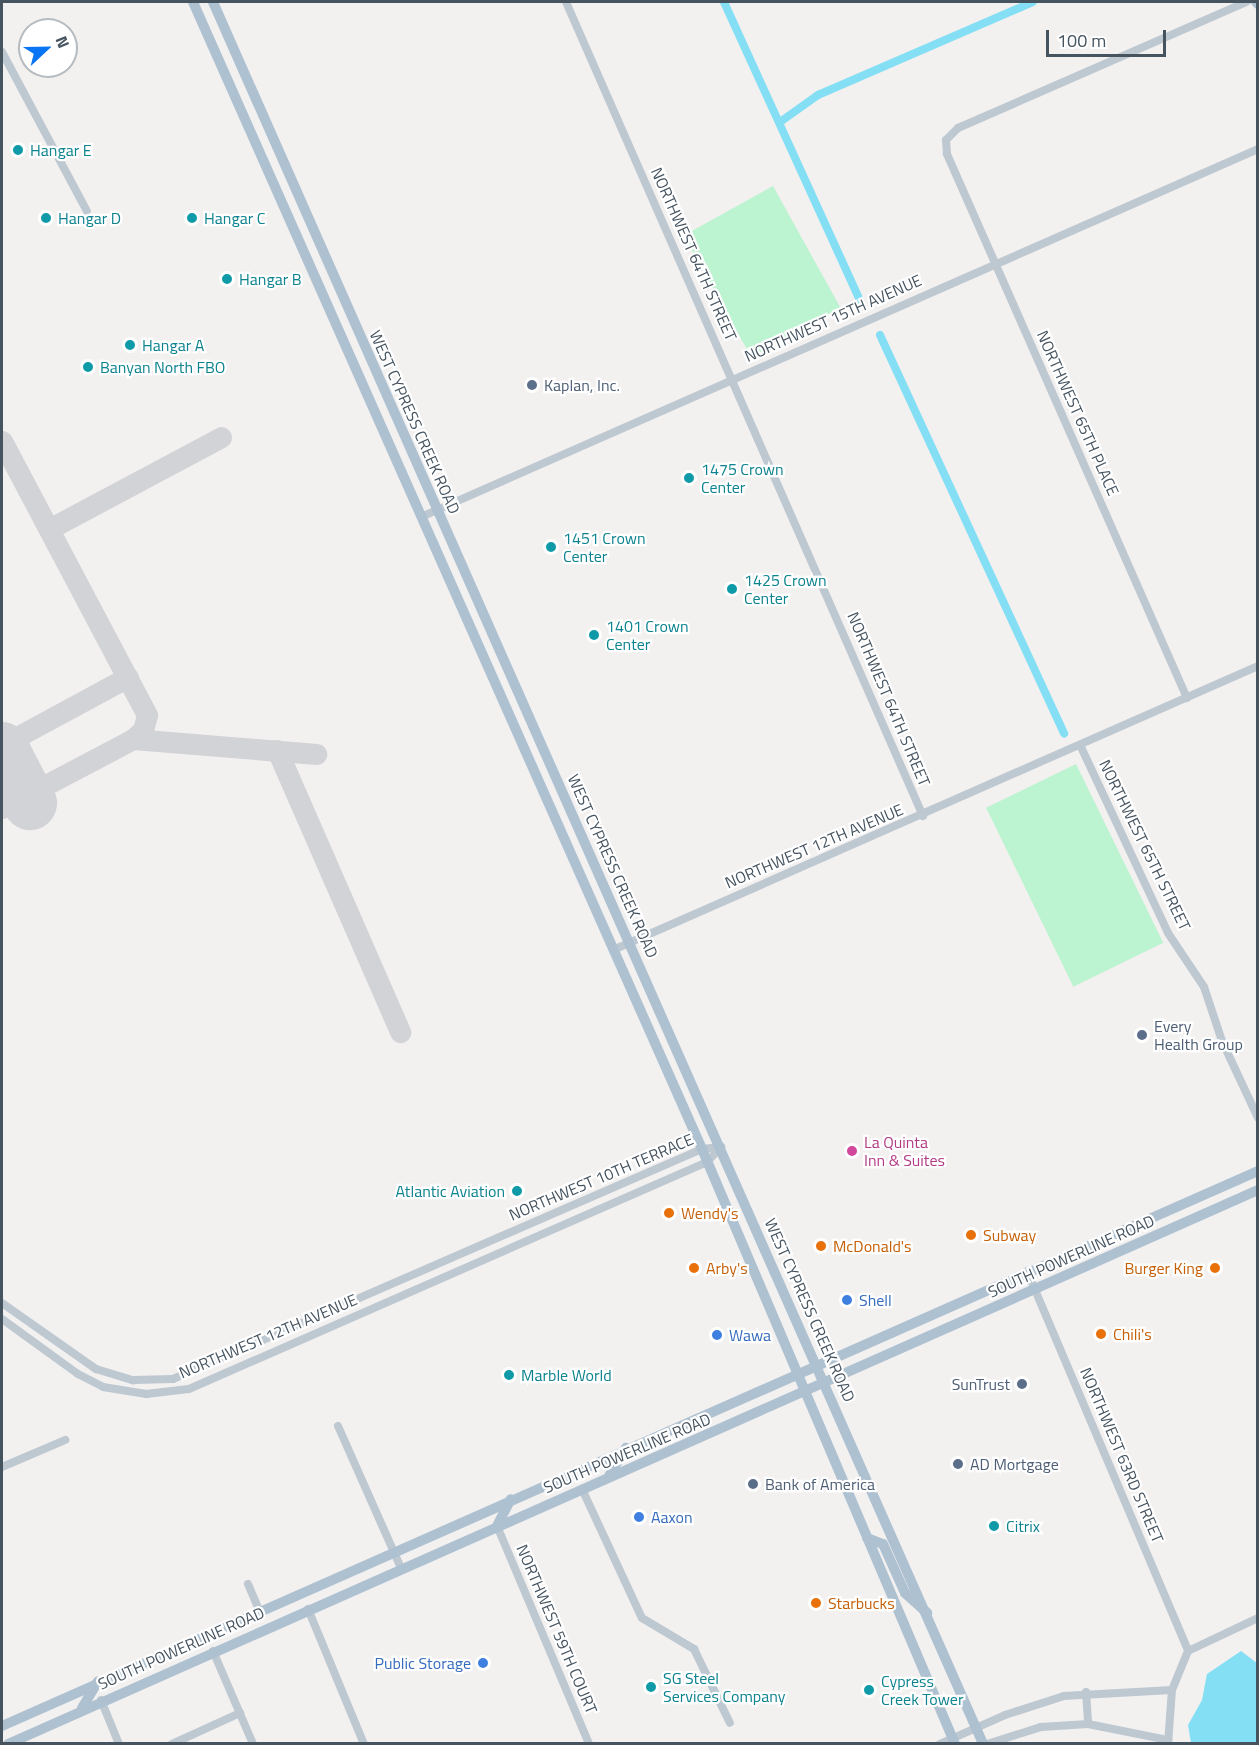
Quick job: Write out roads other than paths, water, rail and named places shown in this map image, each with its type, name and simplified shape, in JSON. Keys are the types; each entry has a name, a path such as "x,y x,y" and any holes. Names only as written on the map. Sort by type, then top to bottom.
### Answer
{"main road":[{"name":"WEST CYPRESS CREEK ROAD","path":"193,2 702,1149 954,1741"},
{"name":"WEST CYPRESS CREEK ROAD","path":"213,2 826,1382 976,1728 985,1743"},
{"path":"480,650 496,654 508,668"},
{"name":"SOUTH POWERLINE ROAD","path":"2,1726 797,1371 1257,1171"},
{"name":"SOUTH POWERLINE ROAD","path":"8,1743 1257,1190"},
{"path":"607,1478 626,1448"},
{"path":"473,1516 497,1526 508,1500"},
{"path":"867,1538 883,1544 905,1593 927,1613"},
{"path":"213,1651 219,1628"},
{"path":"101,1700 104,1690 121,1671"},
{"path":"81,1709 98,1682"}],"street":[{"name":"NORTHWEST 64TH STREET","path":"566,2 923,816"},
{"name":"NORTHWEST 65TH PLACE","path":"1187,698 947,154 946,140 958,129 1247,2"},
{"path":"2,52 87,211"},
{"name":"NORTHWEST 15TH AVENUE","path":"421,517 1257,148"},
{"name":"NORTHWEST 12TH AVENUE","path":"613,950 1081,747 1257,666"},
{"name":"NORTHWEST 65TH STREET","path":"1081,747 1168,933 1204,987 1222,1041 1257,1118"},
{"name":"NORTHWEST 10TH TERRACE","path":"453,1258 702,1149 721,1147"},
{"name":"NORTHWEST 10TH TERRACE","path":"486,1258 707,1162 721,1147"},
{"path":"521,1228 526,1240"},
{"name":"NORTHWEST 12TH AVENUE","path":"2,1303 85,1363 133,1380 173,1379 239,1353 453,1258"},
{"name":"NORTHWEST 12TH AVENUE","path":"4,1321 90,1382 131,1394 189,1389 486,1258"},
{"name":"NORTHWEST 63RD STREET","path":"1027,1271 1188,1651"},
{"path":"4,1321 16,1313"},
{"path":"239,1353 245,1365"},
{"path":"338,1426 401,1568"},
{"path":"2,1467 65,1440"},
{"path":"582,1490 642,1618 693,1649 730,1723"},
{"name":"NORTHWEST 59TH COURT","path":"497,1526 589,1743"},
{"path":"248,1584 259,1610"},
{"path":"308,1609 364,1743"},
{"path":"985,1743 1041,1728 1088,1724 1168,1742 1172,1690 1188,1651 1257,1618"},
{"path":"213,1651 253,1743"},
{"path":"940,1743 954,1741 976,1728 1045,1702 1086,1692 1172,1690"},
{"path":"1086,1692 1088,1724"},
{"path":"101,1700 119,1743"},
{"path":"172,1743 240,1713"}],"water":[{"path":"1241,1651 1257,1663 1257,1743 1191,1743 1188,1725 1202,1700 1207,1674"}],"waterway":[{"path":"724,2 861,302"},
{"path":"780,122 818,95 1033,2"},
{"path":"880,335 1064,734"}],"place":[{"name":"Hangar E","path":"18,150"},
{"name":"Hangar D","path":"46,218"},
{"name":"Hangar C","path":"192,218"},
{"name":"Hangar B","path":"227,279"},
{"name":"Hangar A","path":"130,345"},
{"name":"Banyan North FBO","path":"88,367"},
{"name":"Kaplan, Inc.","path":"532,385"},
{"name":"1475 Crown Center","path":"689,478"},
{"name":"1451 Crown Center","path":"551,547"},
{"name":"1425 Crown Center","path":"732,589"},
{"name":"1401 Crown Center","path":"594,635"},
{"name":"Every Health Group","path":"1142,1035"},
{"name":"La Quinta Inn & Suites","path":"852,1151"},
{"name":"Atlantic Aviation","path":"517,1191"},
{"name":"Wendy's","path":"669,1213"},
{"name":"Subway","path":"971,1235"},
{"name":"McDonald's","path":"821,1246"},
{"name":"Arby's","path":"694,1268"},
{"name":"Burger King","path":"1215,1268"},
{"name":"Shell","path":"847,1300"},
{"name":"Chili's","path":"1101,1334"},
{"name":"Wawa","path":"717,1335"},
{"name":"Marble World","path":"509,1375"},
{"name":"SunTrust","path":"1022,1384"},
{"name":"AD Mortgage","path":"958,1464"},
{"name":"Bank of America","path":"753,1484"},
{"name":"Aaxon","path":"639,1517"},
{"name":"Citrix","path":"994,1526"},
{"name":"Starbucks","path":"816,1603"},
{"name":"Public Storage","path":"483,1663"},
{"name":"SG Steel Services Company","path":"651,1687"},
{"name":"Cypress Creek Tower","path":"869,1690"}]}
